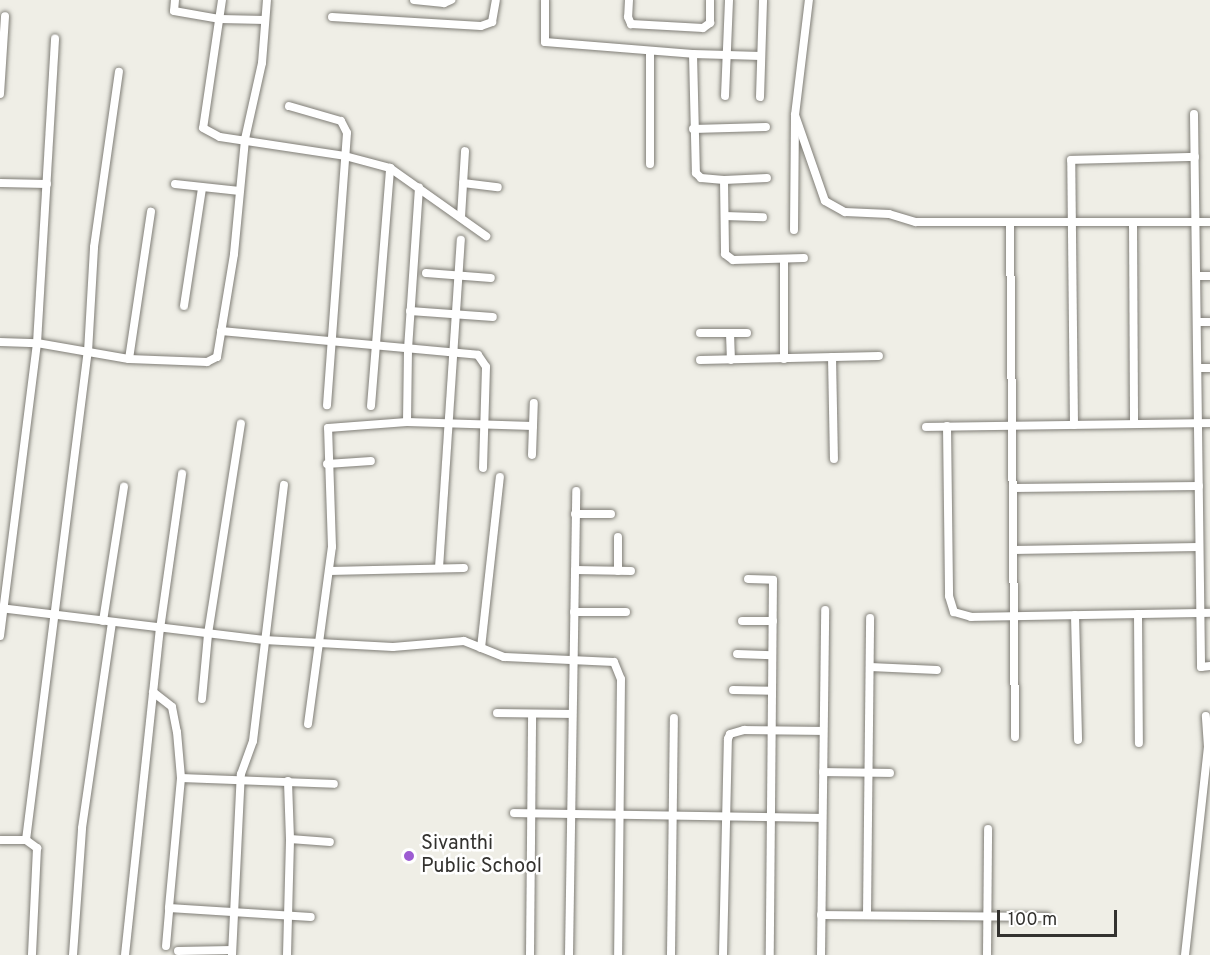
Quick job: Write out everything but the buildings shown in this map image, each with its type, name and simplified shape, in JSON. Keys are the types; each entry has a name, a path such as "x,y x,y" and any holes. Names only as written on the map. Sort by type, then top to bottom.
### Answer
{"street":[{"path":"175,0 174,11 220,19 265,20"},
{"path":"222,0 203,128 220,137 345,156 390,168 486,236"},
{"path":"0,342 37,343 129,359 214,360 221,331 245,139 262,63 267,0"},
{"path":"414,0 444,3 451,0"},
{"path":"332,17 481,26 492,22 496,0"},
{"path":"545,0 544,42 650,52 761,56"},
{"path":"629,0 627,17 631,24 703,28 710,23 710,0"},
{"path":"725,96 729,0"},
{"path":"760,97 763,0"},
{"path":"794,230 795,115 808,0"},
{"path":"0,94 5,16"},
{"path":"0,636 37,343 55,39"},
{"path":"650,52 650,164"},
{"path":"693,54 693,129 696,173 700,178 724,180 767,178"},
{"path":"26,840 88,352 94,247 119,72"},
{"path":"289,106 341,121 347,133 327,405"},
{"path":"1194,114 1201,667 1210,666"},
{"path":"795,115 825,201 845,212 890,214 916,222 1010,224 1210,222"},
{"path":"693,129 766,127"},
{"path":"461,218 465,150"},
{"path":"1074,425 1071,160 1195,157"},
{"path":"371,406 390,168"},
{"path":"724,180 728,258 804,258"},
{"path":"0,183 47,184"},
{"path":"463,183 498,187"},
{"path":"175,184 240,191"},
{"path":"407,422 408,349 419,187"},
{"path":"184,306 202,188"},
{"path":"129,359 151,212"},
{"path":"725,216 763,217"},
{"path":"1133,222 1134,424"},
{"path":"1010,224 1015,737"},
{"path":"439,568 461,240"},
{"path":"784,259 784,359"},
{"path":"426,273 491,278"},
{"path":"1197,276 1210,276"},
{"path":"410,311 493,317"},
{"path":"1197,322 1210,322"},
{"path":"221,331 332,344 453,353 483,359 483,468"},
{"path":"700,333 747,333"},
{"path":"730,333 731,360"},
{"path":"700,360 879,356"},
{"path":"832,357 834,459"},
{"path":"1198,368 1210,368"},
{"path":"532,455 534,403"},
{"path":"308,724 329,571 332,511 327,464 328,428 407,422 533,426"},
{"path":"926,427 1210,423"},
{"path":"202,699 208,634 241,424"},
{"path":"947,426 950,605 962,616 1210,613"},
{"path":"327,464 371,461"},
{"path":"125,955 160,628 182,474"},
{"path":"481,648 500,477"},
{"path":"177,951 232,952 240,779 253,741 284,485"},
{"path":"1012,488 1199,486"},
{"path":"73,955 82,828 124,487"},
{"path":"569,955 576,491"},
{"path":"575,514 611,514"},
{"path":"618,537 618,571"},
{"path":"1013,550 1199,547"},
{"path":"329,571 464,568"},
{"path":"575,570 631,571"},
{"path":"748,579 773,580 770,955"},
{"path":"2,608 264,640 393,646 464,641 504,657 611,661 620,670 618,955"},
{"path":"820,955 825,610"},
{"path":"574,612 626,612"},
{"path":"1138,614 1139,743"},
{"path":"1075,615 1078,740"},
{"path":"867,915 870,618"},
{"path":"742,621 773,621"},
{"path":"737,654 772,655"},
{"path":"870,667 937,670"},
{"path":"734,690 772,691"},
{"path":"153,692 167,700 175,712 180,778 166,946"},
{"path":"497,713 572,714"},
{"path":"530,955 532,714"},
{"path":"1185,955 1208,747 1206,716"},
{"path":"671,955 674,718"},
{"path":"723,955 728,739 736,731 824,731"},
{"path":"823,772 890,773"},
{"path":"180,778 334,784"},
{"path":"287,955 290,839 288,781"},
{"path":"513,813 822,818"},
{"path":"987,955 988,829"},
{"path":"290,839 330,842"},
{"path":"0,840 26,840 37,848 32,955"},
{"path":"169,909 310,917"},
{"path":"821,915 1047,917"}],"place":[{"name":"Sivanthi Public School","path":"409,856"}]}
